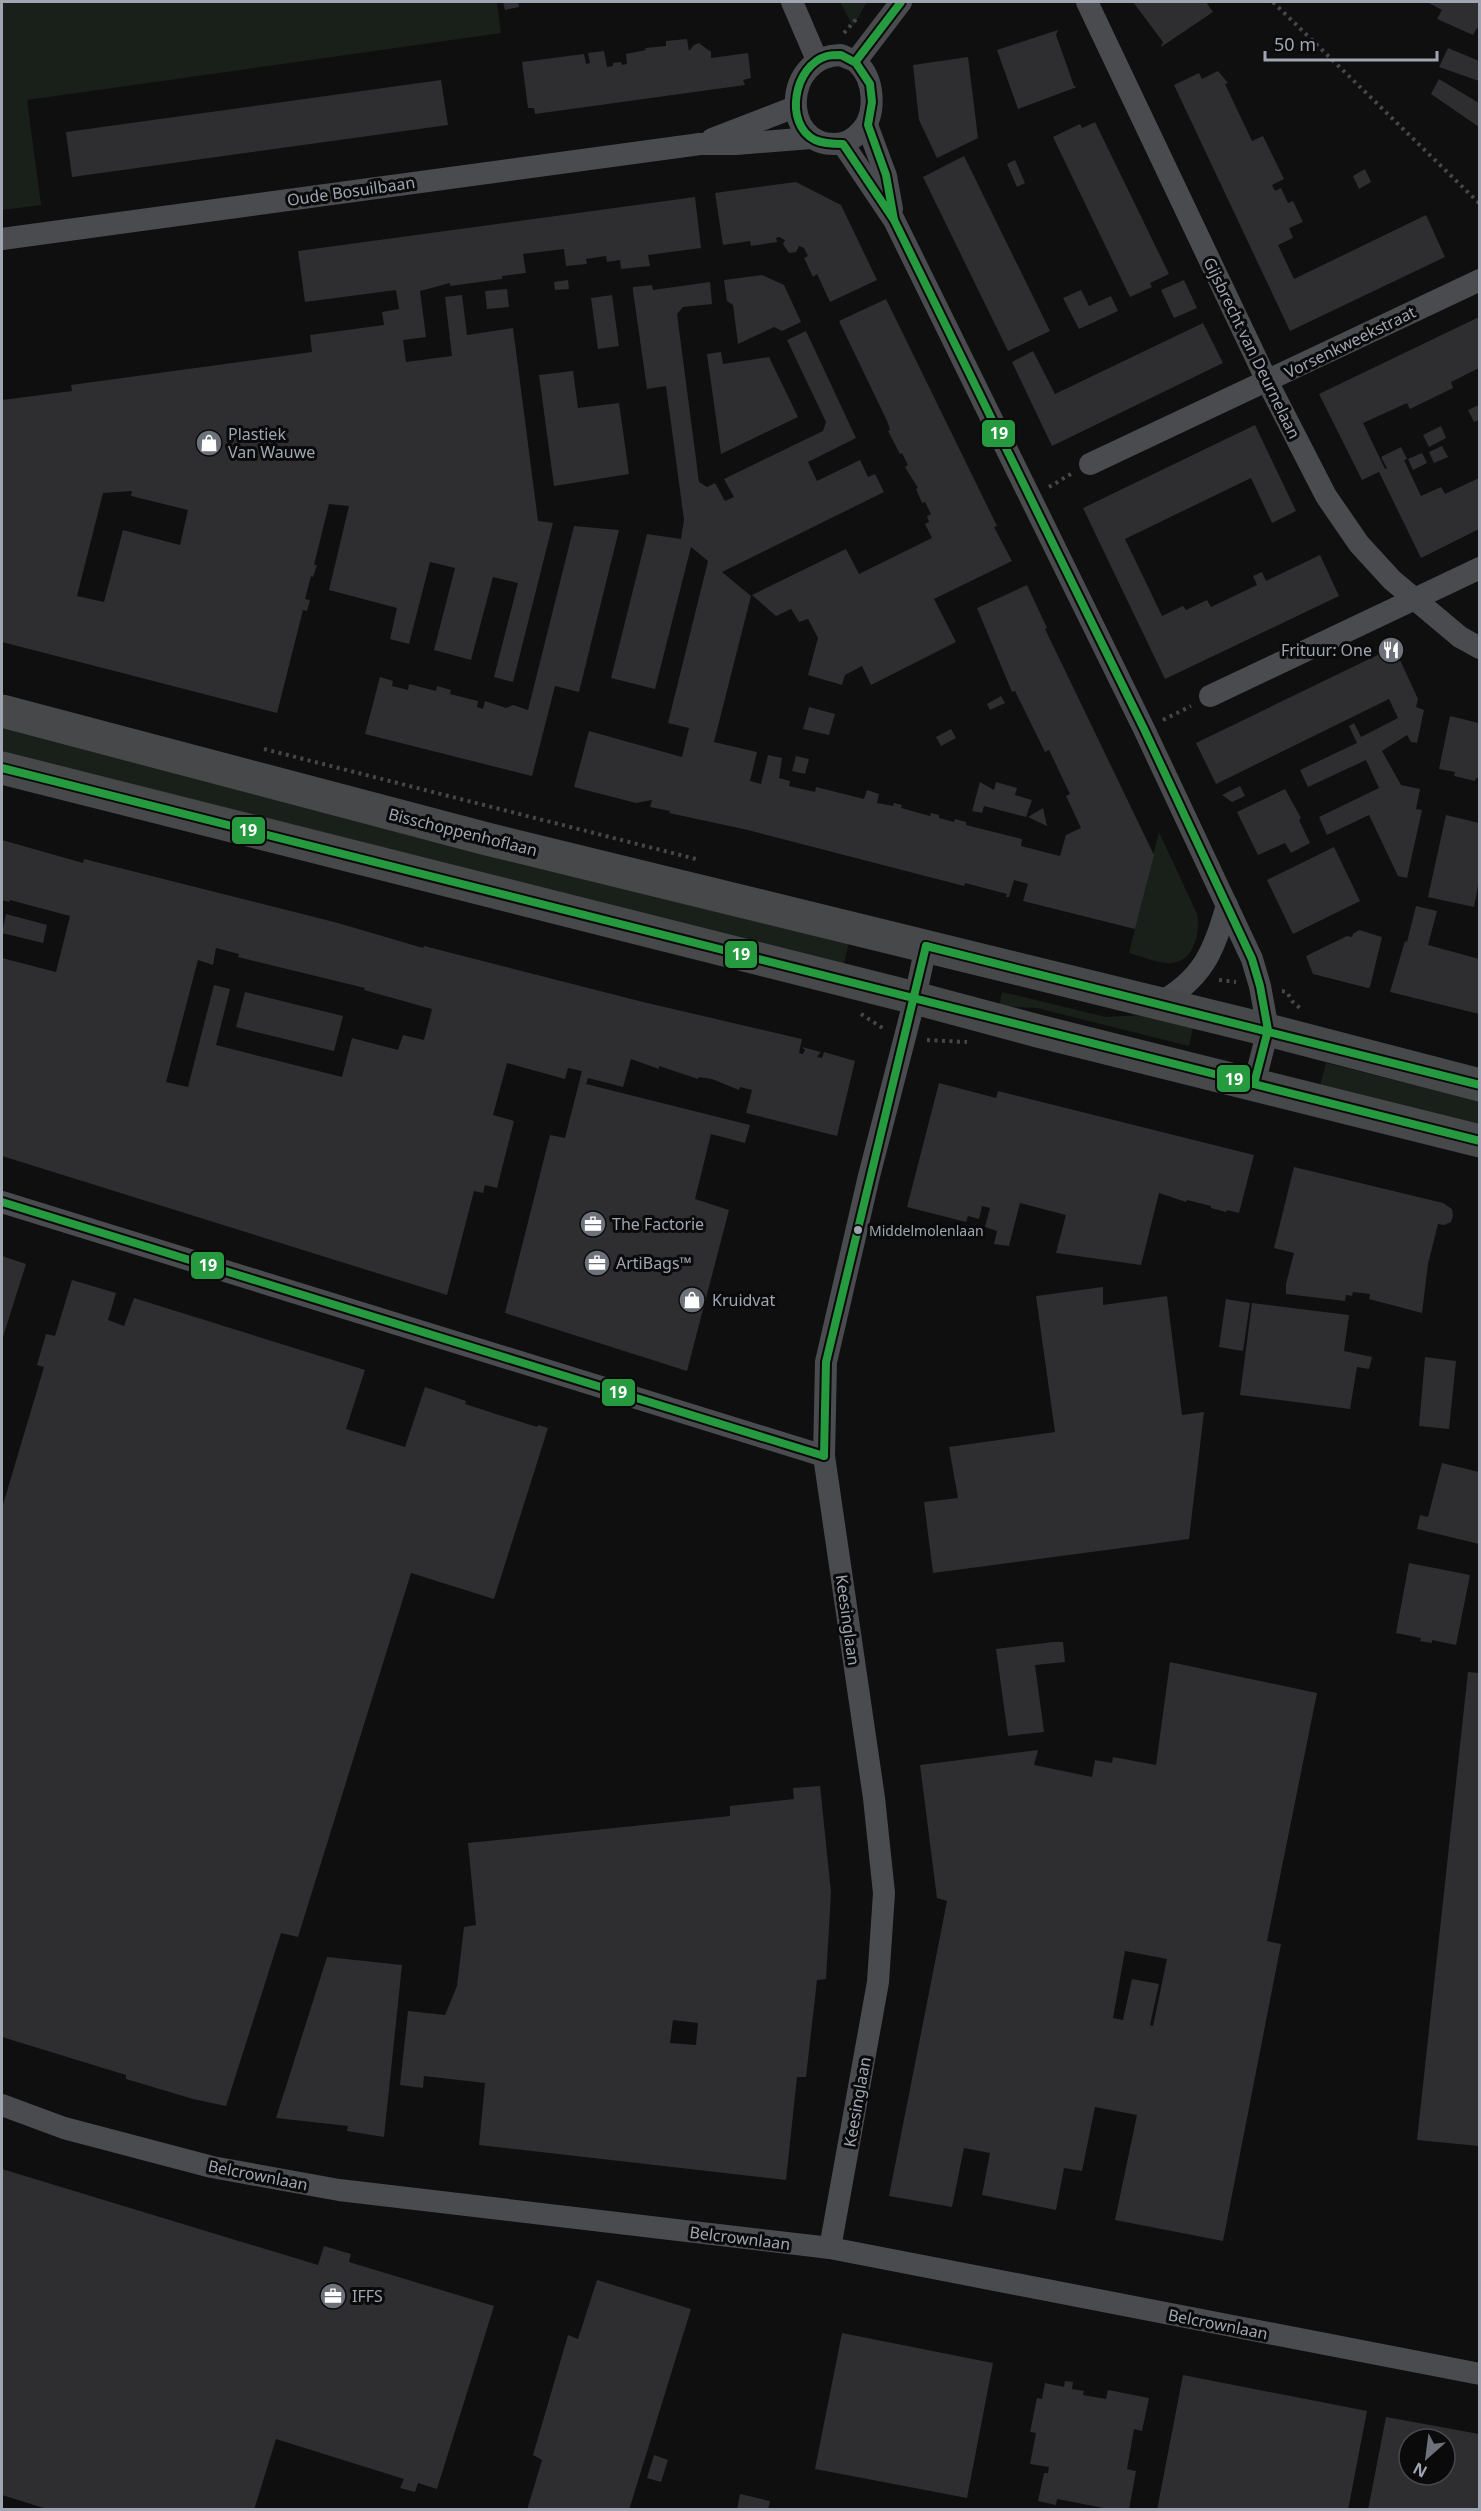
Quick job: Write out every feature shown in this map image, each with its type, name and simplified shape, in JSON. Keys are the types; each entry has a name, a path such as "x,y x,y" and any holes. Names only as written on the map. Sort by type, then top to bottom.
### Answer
{"main road":[{"name":"Bisschoppenhoflaan","path":"2,711 488,839 926,945 1479,1084"},
{"path":"2,768 1479,1141"}],"street":[{"path":"792,2 815,55"},
{"path":"856,62 901,2"},
{"name":"Gijsbrecht van Deurnelaan","path":"1087,2 1267,381 1326,496 1359,544 1414,600 1460,637 1479,648"},
{"path":"815,55 841,56 856,62 870,82 872,108 867,125 843,144 827,144 811,138 800,122 795,107 800,81 815,55"},
{"name":"Oude Bosuilbaan","path":"700,144 795,107"},
{"path":"867,125 886,176 894,220"},
{"name":"Oude Bosuilbaan","path":"2,239 700,144 735,144 811,138"},
{"path":"843,144 894,220 1144,729 1252,959 1260,986 1268,1030 1254,1084"},
{"name":"Vorsenkweekstraat","path":"1090,464 1479,280"},
{"path":"1210,696 1479,568"},
{"path":"1157,1004 1176,993 1201,970 1214,948 1227,905"},
{"path":"915,998 926,945"},
{"name":"Keesinglaan","path":"830,2248 878,1982 884,1893 874,1798 824,1456 826,1362 869,1176 915,998"},
{"path":"2,1202 824,1456"},
{"name":"Belcrownlaan","path":"2,2105 64,2128 212,2167 339,2190 830,2248 1479,2374"}],"path":[{"path":"1273,2 1479,204"},
{"path":"815,55 837,42 862,14"},
{"path":"1029,498 1090,464"},
{"path":"1144,729 1210,696"},
{"path":"260,748 705,861"},
{"path":"1190,980 1225,980 1287,992 1292,1001 1305,1012"}],"shaded area":[{"path":"2,2 497,2 501,33 27,100 41,205 2,210"},
{"path":"840,2 867,2 853,26"},
{"path":"2,727 849,941 843,968 2,757"},
{"path":"1159,832 1197,914 1198,922 1193,947 1189,954 1175,963 1161,962 1129,953"},
{"path":"1002,992 1106,1017 1144,1015 1193,1028 1189,1046 1037,1008 999,1006"},
{"path":"1326,1063 1479,1101 1479,1130 1319,1090"}],"building":[{"path":"503,2 518,2 519,7 505,10"},
{"path":"1133,2 1206,2 1213,12 1161,47 1163,42"},
{"path":"1427,2 1479,2 1479,29 1477,28 1473,35 1437,19 1442,10"},
{"path":"1058,30 1056,35 1074,86 1077,87 1018,109 997,50"},
{"path":"687,39 689,51 699,43 711,52 711,58 748,53 751,78 743,80 745,85 535,114 534,108 528,108 522,62 584,54 586,64 590,63 588,53 604,51 607,67 613,66 613,63 621,62 622,65 627,64 626,54 646,50 645,48 666,46 666,41"},
{"path":"1448,48 1479,61 1479,81 1439,67"},
{"path":"968,57 978,138 937,158 919,120 913,65"},
{"path":"1218,71 1228,83 1225,84 1252,141 1263,136 1284,179 1272,185 1275,191 1281,188 1288,203 1293,201 1303,222 1289,228 1293,238 1278,245 1294,279 1426,215 1445,257 1290,331 1174,85 1199,73 1202,79"},
{"path":"1439,79 1479,103 1479,127 1431,94"},
{"path":"441,80 448,125 72,177 66,132"},
{"path":"1095,122 1169,274 1150,283 1152,287 1130,297 1053,137 1080,124 1082,128"},
{"path":"964,156 1050,331 1008,351 923,177"},
{"path":"1015,160 1025,183 1017,187 1007,164"},
{"path":"1365,169 1371,182 1359,189 1353,176"},
{"path":"796,182 841,205 877,280 830,302 817,274 813,277 804,258 808,256 804,248 799,246 796,252 789,253 783,244 785,240 779,237 776,238 777,242 751,246 750,241 723,245 715,193"},
{"path":"695,197 701,248 648,255 650,266 621,269 620,260 607,262 606,256 586,259 587,264 566,266 564,249 523,254 526,273 502,276 502,279 450,286 450,283 420,291 426,337 403,340 406,362 452,356 445,297 462,295 467,335 513,328 538,521 553,523 513,682 494,677 518,583 493,577 471,660 434,650 455,568 430,562 409,644 390,639 397,608 329,590 349,506 329,504 314,565 317,565 313,577 311,576 305,599 310,600 307,611 303,610 277,713 2,642 2,400 72,391 71,385 312,352 310,335 384,325 382,312 399,309 396,290 305,302 298,251","holes":["132,491 131,496 188,510 180,545 123,530 104,602 77,596 103,493"]},
{"path":"762,275 784,285 801,322 782,331 774,327 738,344 733,305 727,301 724,280"},
{"path":"568,280 569,289 555,290 554,282"},
{"path":"1184,280 1197,308 1174,318 1161,290"},
{"path":"710,282 712,304 683,307 677,314 699,482 707,487 715,483 725,501 734,497 724,479 823,431 826,422 787,340 806,331 856,438 808,462 817,481 860,460 868,477 875,474 884,492 722,572 751,596 714,742 757,752 750,781 761,784 768,755 782,758 779,778 790,781 789,786 815,792 816,787 864,799 867,790 879,794 877,803 893,806 894,803 902,805 901,808 930,816 931,813 954,822 955,819 966,822 966,825 1022,839 1021,846 1060,856 1066,835 1081,828 1066,796 1070,794 1049,750 1045,752 1015,691 1012,692 977,608 1027,585 1047,628 1045,629 1154,855 1135,929 1023,901 1028,884 1014,880 1009,897 1006,897 1007,894 965,883 964,886 748,830 669,813 670,811 650,807 652,800 636,803 574,787 589,731 682,757 689,728 668,723 708,561 691,547 655,689 611,678 647,534 681,539 684,520 666,386 647,389 633,287 652,285 653,290"},
{"path":"507,289 509,307 487,309 485,291"},
{"path":"1081,290 1089,306 1111,296 1118,311 1079,329 1063,298"},
{"path":"612,295 619,346 598,349 591,298"},
{"path":"886,299 1012,561 934,599 956,642 871,685 862,666 845,675 842,685 808,675 818,638 808,619 799,622 791,609 776,616 752,595 846,549 859,574 932,538 925,524 929,522 927,516 931,514 925,502 922,503 916,489 918,488 905,467 908,465 888,431 890,430 888,423 839,321"},
{"path":"1479,317 1479,368 1451,382 1453,388 1410,409 1407,403 1363,423 1385,469 1387,468 1381,457 1401,447 1407,459 1404,460 1421,496 1441,487 1445,494 1479,478 1479,529 1421,558 1379,472 1362,480 1319,394"},
{"path":"1203,323 1223,363 1052,446 1012,362 1033,351 1055,394"},
{"path":"721,352 723,364 769,357 798,417 721,454 707,354"},
{"path":"573,371 578,408 619,403 629,474 554,486 539,375"},
{"path":"1479,405 1479,420 1474,422 1468,410"},
{"path":"1255,425 1296,511 1272,523 1251,478 1125,539 1162,616 1183,606 1186,610 1207,600 1211,607 1257,585 1253,576 1262,572 1266,581 1320,555 1339,596 1165,679 1083,508"},
{"path":"1441,426 1446,438 1429,447 1423,435"},
{"path":"1442,446 1448,457 1434,463 1429,452"},
{"path":"1422,453 1427,463 1413,470 1408,459"},
{"path":"574,526 619,530 579,692 555,686 532,776 365,734 380,677 393,681 392,686 408,690 409,684 436,691 437,686 451,690 450,694 478,701 477,707 483,709 485,701 506,708 513,705 528,710"},
{"path":"1394,647 1418,699 1416,707 1424,710 1417,743 1411,742 1407,735 1382,751 1401,785 1420,789 1416,809 1422,810 1407,878 1398,876 1369,815 1327,835 1319,817 1379,788 1366,760 1308,787 1300,770 1357,743 1349,726 1354,723 1361,737 1398,718 1389,699 1216,784 1196,743"},
{"path":"1001,696 1005,703 990,710 987,704"},
{"path":"809,707 835,714 829,735 803,729"},
{"path":"1450,716 1479,723 1479,778 1475,781 1454,776 1455,772 1439,769"},
{"path":"951,729 956,738 941,746 936,737"},
{"path":"796,756 809,759 805,774 792,771"},
{"path":"980,782 994,790 996,782 1017,788 1015,795 1032,800 1026,817 984,806 982,813 972,811"},
{"path":"1240,786 1245,796 1232,802 1222,795"},
{"path":"1285,789 1301,818 1299,820 1310,843 1291,853 1285,843 1258,855 1237,812"},
{"path":"1043,808 1047,826 1028,817"},
{"path":"1446,815 1479,823 1479,880 1474,907 1428,897"},
{"path":"2,840 83,863 84,859 338,923 423,948 424,946 643,1002 802,1039 799,1053 803,1054 805,1050 802,1047 821,1052 817,1057 822,1058 824,1052 855,1061 837,1136 746,1113 752,1090 740,1087 739,1090 712,1079 699,1077 698,1079 631,1059 623,1087 588,1078 586,1084 750,1125 745,1143 711,1134 695,1199 729,1210 687,1371 505,1313 550,1135 565,1138 582,1071 568,1068 565,1079 507,1063 493,1115 514,1121 497,1188 485,1185 483,1193 474,1191 447,1295 2,1156 2,958 56,972 70,916 10,900 9,902 2,900","holes":["216,948 239,954 238,957 365,988 364,990 432,1009 424,1040 403,1035 398,1050 352,1038 342,1077 216,1045 230,989 214,985 188,1087 166,1082 198,960 213,965"]},
{"path":"1334,847 1360,901 1293,934 1267,880"},
{"path":"1416,906 1437,911 1428,945 1479,959 1479,1014 1390,992 1405,941 1407,942"},
{"path":"6,914 47,925 43,943 2,933"},
{"path":"1359,930 1382,937 1370,987 1313,974 1306,956 1347,936 1352,937"},
{"path":"245,992 343,1016 334,1051 236,1027"},
{"path":"939,1083 996,1098 998,1091 1254,1155 1239,1213 1227,1210 1226,1212 1187,1200 1186,1202 1159,1193 1141,1265 1056,1253 1066,1215 1020,1203 1009,1246 994,1244 997,1231 985,1227 990,1208 982,1206 979,1219 968,1216 966,1222 907,1207"},
{"path":"1294,1167 1443,1203 1452,1209 1451,1222 1444,1225 1438,1224 1428,1264 1422,1313 1369,1299 1370,1294 1353,1292 1352,1296 1346,1295 1345,1301 1286,1294 1286,1284 1294,1253 1274,1248"},
{"path":"2,1256 26,1264 2,1340"},
{"path":"72,1280 116,1293 108,1320 124,1326 134,1298 365,1370 346,1429 405,1447 425,1387 466,1401 465,1404 537,1427 538,1425 548,1428 494,1599 411,1573 298,1937 281,1933 226,2106 193,2099 126,2079 126,2075 2,2037 2,1508 44,1367 37,1365 46,1334 55,1336"},
{"path":"1103,1287 1103,1305 1167,1296 1182,1415 1204,1412 1189,1539 933,1573 924,1502 958,1498 949,1447 1055,1432 1036,1296"},
{"path":"1226,1299 1250,1303 1243,1351 1219,1347"},
{"path":"1252,1303 1349,1315 1344,1351 1372,1357 1369,1369 1357,1367 1350,1409 1240,1395"},
{"path":"1425,1357 1456,1361 1449,1429 1419,1426"},
{"path":"1442,1463 1479,1472 1479,1544 1417,1529 1420,1515 1428,1517"},
{"path":"1409,1563 1470,1575 1456,1645 1432,1640 1432,1643 1420,1641 1421,1638 1396,1633"},
{"path":"1063,1642 1065,1662 1035,1665 1044,1732 1008,1736 996,1649"},
{"path":"1170,1662 1317,1693 1267,1941 1281,1944 1223,2241 1115,2220 1137,2115 1095,2107 1082,2171 1064,2168 1056,2210 982,2195 990,2153 964,2148 952,2207 889,2196 947,1901 937,1898 920,1765 1038,1750 1034,1765 1092,1777 1095,1760 1112,1763 1113,1757 1156,1765","holes":["1125,1951 1167,1959 1153,2026 1150,2025 1159,1984 1132,1979 1123,2020 1113,2018"]},
{"path":"1468,1672 1479,1673 1479,2146 1417,2140"},
{"path":"820,1786 831,1892 826,1979 817,1980 806,2077 797,2077 786,2180 479,2145 485,2083 424,2076 423,2088 400,2085 408,2011 445,2015 457,1986 464,1927 476,1925 468,1843 730,1816 730,1806 794,1799 793,1788","holes":["673,2020 698,2023 696,2045 670,2043"]},
{"path":"327,1957 402,1965 384,2137 347,2131 348,2126 276,2118"},
{"path":"2,2169 318,2265 324,2246 351,2254 349,2262 494,2306 437,2489 418,2483 415,2492 400,2488 404,2479 276,2439 254,2510 50,2510 2,2495"},
{"path":"597,2280 691,2309 629,2510 527,2510 542,2460 533,2455 568,2335 578,2339"},
{"path":"842,2333 993,2363 967,2498 815,2469"},
{"path":"1183,2375 1367,2411 1348,2510 1157,2510"},
{"path":"1065,2381 1073,2382 1072,2389 1084,2391 1083,2395 1106,2399 1108,2390 1149,2398 1142,2431 1134,2429 1127,2469 1136,2471 1129,2510 1114,2510 1057,2499 1056,2505 1038,2501 1044,2473 1048,2473 1049,2467 1030,2464 1036,2433 1030,2432 1037,2398 1042,2399 1045,2383 1064,2387"},
{"path":"1386,2417 1441,2427 1397,2427 1397,2487 1457,2487 1457,2430 1479,2434 1479,2510 1368,2510"},
{"path":"654,2455 668,2460 661,2482 647,2478"},
{"path":"740,2494 770,2501 768,2510 737,2510"}],"transit line":[{"name":"19","path":"856,61 901,2"},
{"name":"19","path":"841,55 856,63 870,84 872,102 868,125 886,175 894,220 843,144 815,140 805,132 799,121 796,109 800,82 816,62 827,56 841,55"},
{"name":"19","path":"894,220 1144,729 1252,959 1260,986 1268,1030 1254,1084"},
{"name":"19","path":"2,768 1480,1141"},
{"name":"19","path":"926,946 1480,1085"},
{"name":"19","path":"824,1456 826,1362 926,946"},
{"name":"19","path":"2,1202 824,1456"}],"place":[{"name":"Plastiek Van Wauwe","path":"209,443"},
{"name":"Frituur: One","path":"1391,650"},
{"name":"The Factorie","path":"593,1224"},
{"name":"Middelmolenlaan","path":"858,1230"},
{"name":"ArtiBags™","path":"597,1263"},
{"name":"Kruidvat","path":"692,1300"},
{"name":"IFFS","path":"333,2296"}]}
